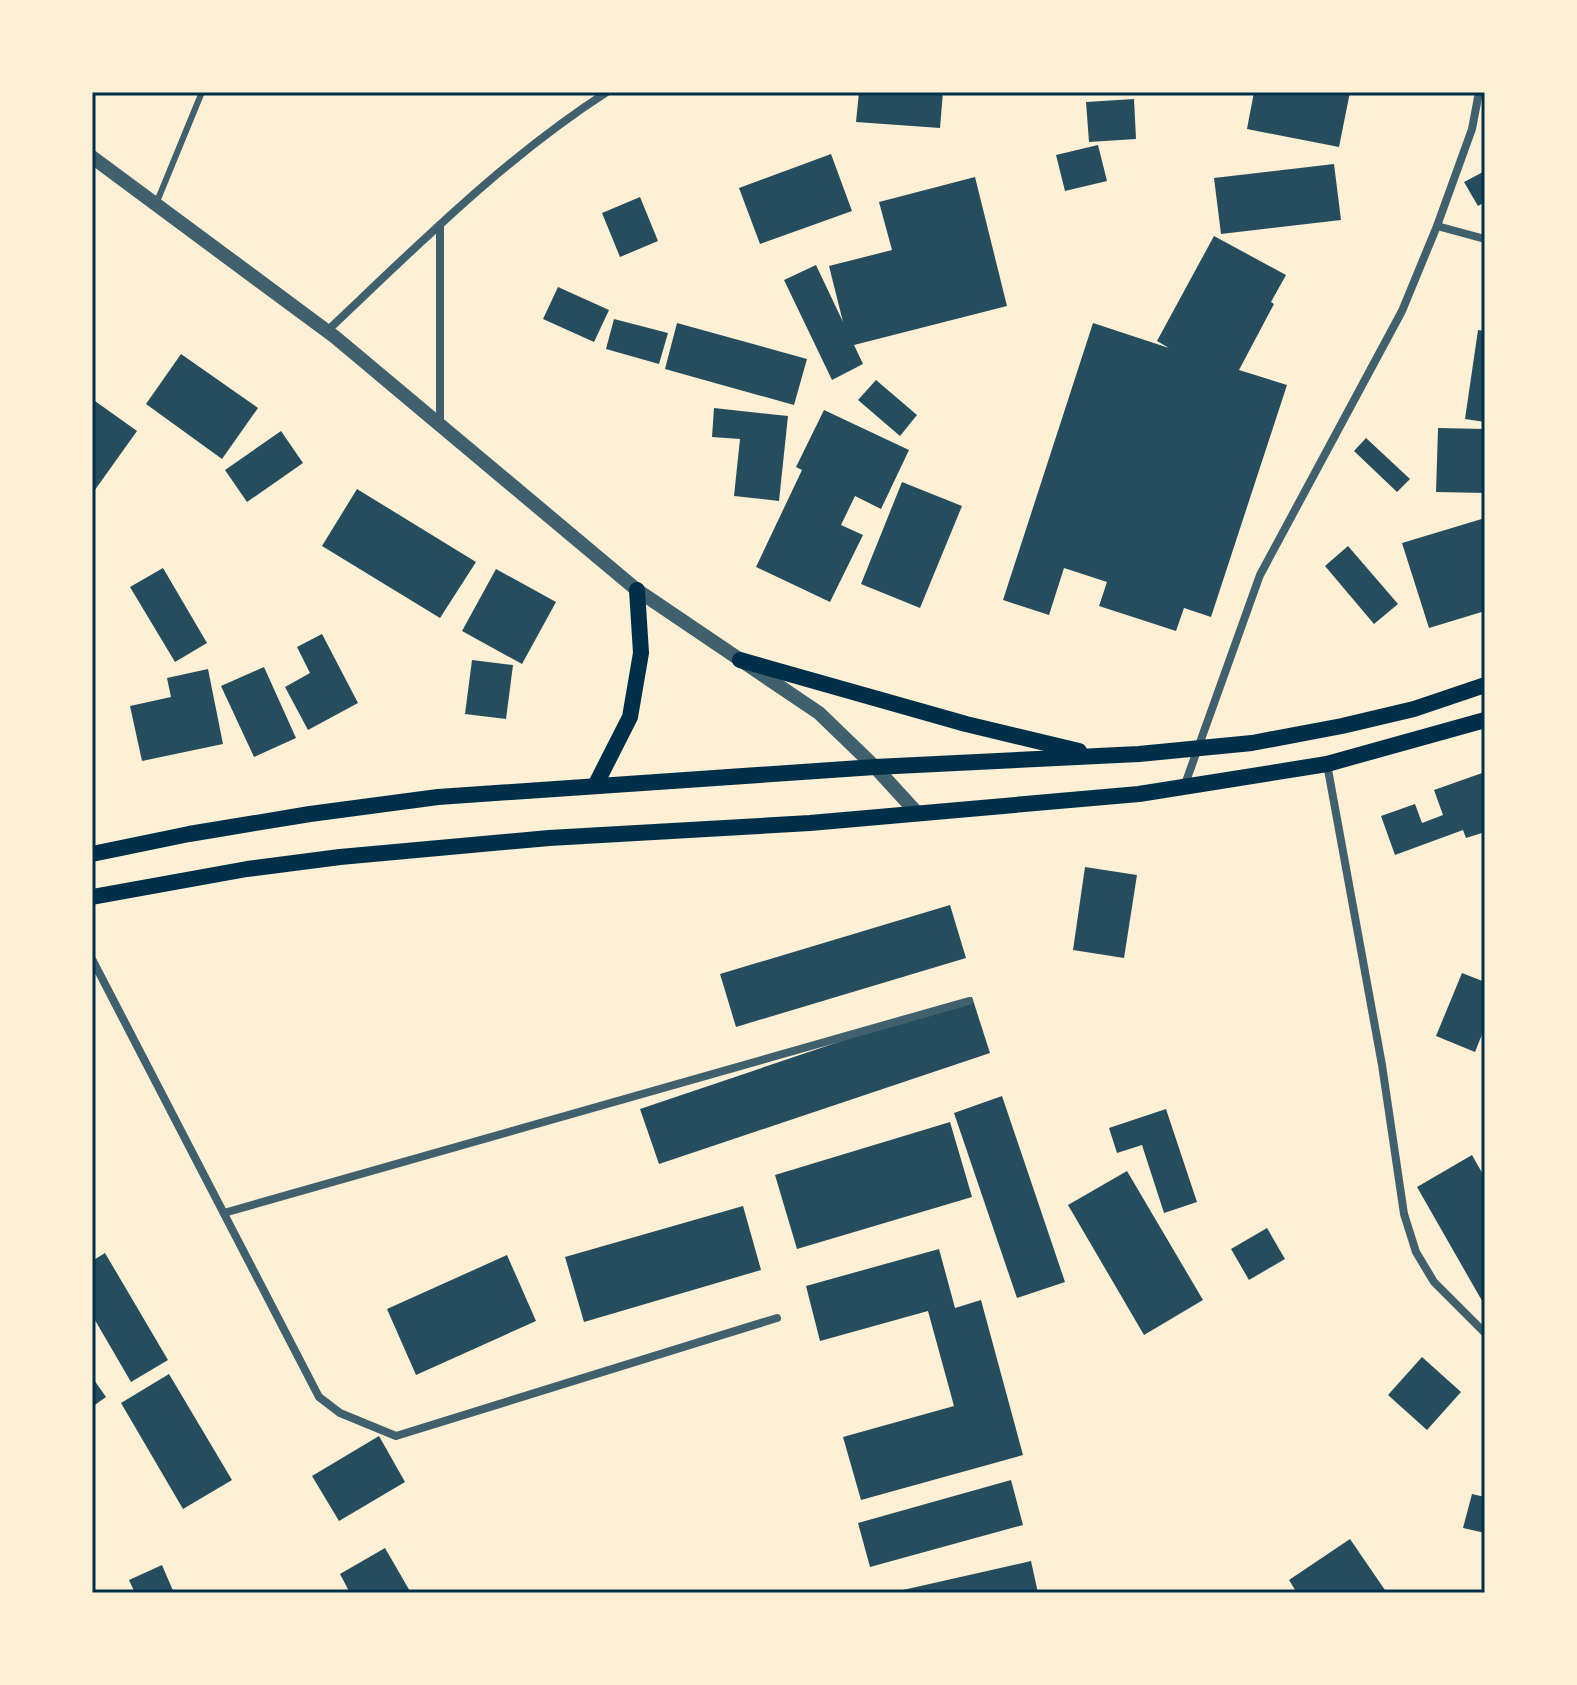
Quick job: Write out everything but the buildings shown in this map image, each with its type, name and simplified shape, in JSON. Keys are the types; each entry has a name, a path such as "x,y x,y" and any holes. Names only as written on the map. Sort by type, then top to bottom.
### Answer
{"main road":[{"path":"595,786 630,717 641,653 637,590"},
{"path":"740,660 966,724 1100,756"},
{"path":"92,854 310,814 438,797 875,767 1100,756 1252,743 1414,709 1485,685"},
{"path":"92,897 247,869 340,857 549,838 810,823 1184,787 1327,764 1485,720"}],"street":[{"path":"327,331 440,225 557,124 607,92"},
{"path":"1184,787 1260,575 1402,311 1472,129 1479,92"},
{"path":"92,157 327,331 637,590 819,713 918,814"},
{"path":"440,225 440,426"},
{"path":"1437,226 1485,239"},
{"path":"1327,764 1382,1065 1404,1214 1416,1252 1434,1282 1485,1333"},
{"path":"92,959 319,1397 340,1413 396,1436 777,1318"},
{"path":"224,1213 969,1001"}],"lane":[{"path":"156,204 202,92"}]}
